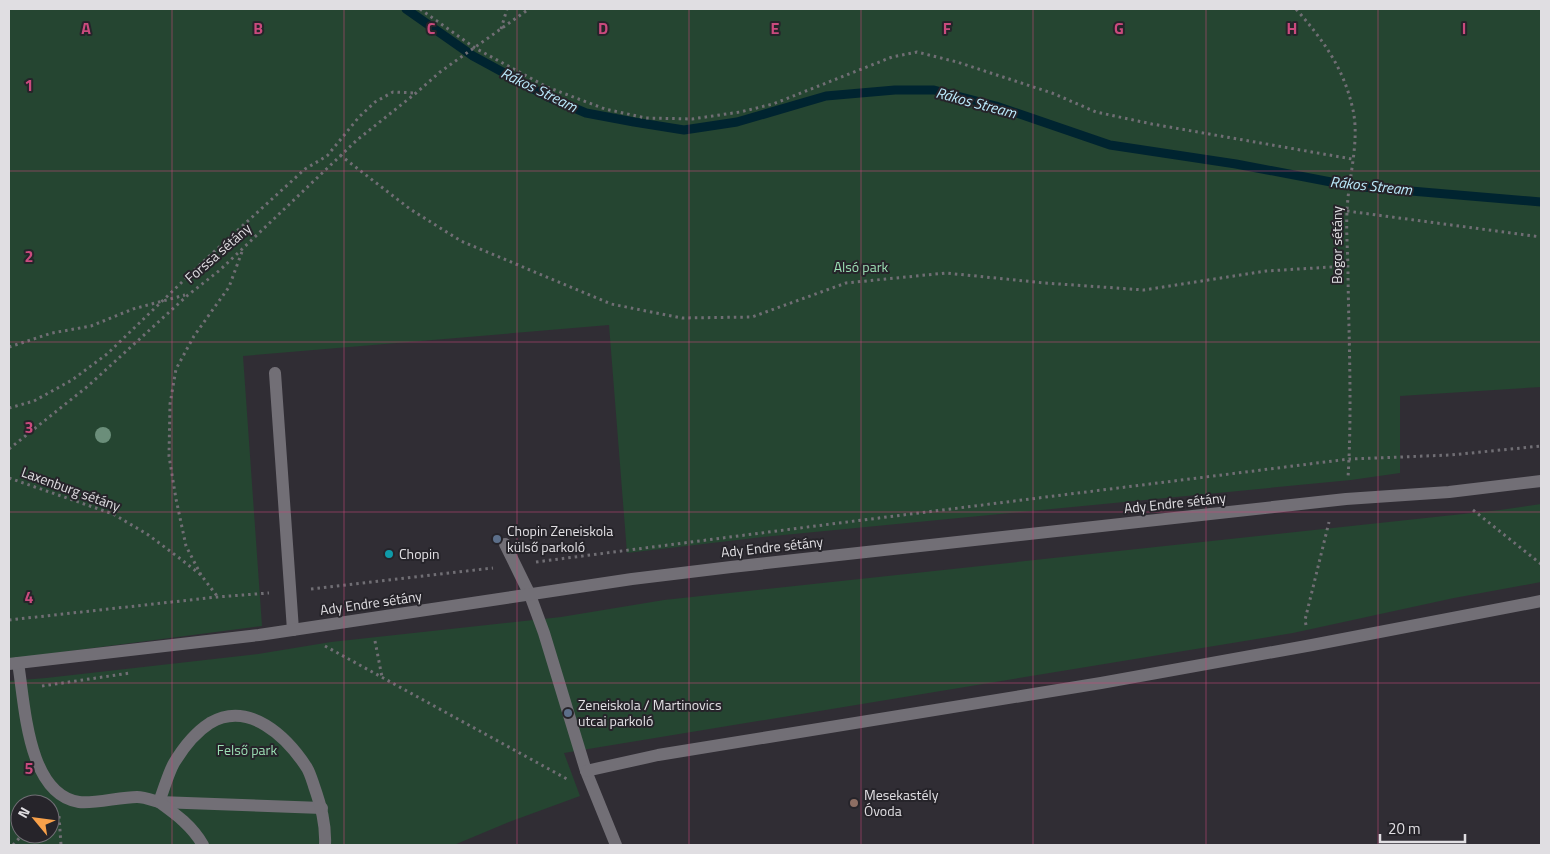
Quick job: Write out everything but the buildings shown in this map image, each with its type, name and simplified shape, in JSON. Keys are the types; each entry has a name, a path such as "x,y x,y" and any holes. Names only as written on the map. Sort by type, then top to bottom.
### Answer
{"street":[{"path":"275,373 294,630"},
{"name":"Ady Endre sétány","path":"13,663 294,630 632,579 731,567 1346,499 1449,492 1541,481"},
{"path":"505,544 530,595 544,633 586,771 616,845"},
{"path":"586,771 658,755 1120,680 1541,601"},
{"path":"13,663 30,741 43,776 58,794 79,802 138,797 159,802 322,808"},
{"path":"159,802 174,763 195,735 211,723 232,716 245,716 263,723 281,736 308,769 322,808 326,845"},
{"path":"159,802 186,822 203,845"}],"path":[{"path":"420,9 475,48 546,87 605,109 646,118 692,119 740,112 773,104 892,57 917,52 957,62 1042,90 1096,112 1152,124 1352,159"},
{"path":"500,30 506,9"},
{"name":"Forssa sétány","path":"9,449 88,386 188,295 220,270 356,140 440,72 530,9"},
{"name":"Bogor sétány","path":"1296,9 1314,29 1335,59 1347,87 1356,130 1347,211 1350,428 1346,499"},
{"path":"9,408 34,401 72,380 106,354 305,169 327,156 359,117 375,102 394,92 416,93"},
{"path":"340,155 410,209 461,241 611,304 682,318 752,318 846,283 946,273 1144,290 1266,271 1348,266"},
{"path":"1347,211 1541,237"},
{"path":"200,575 186,546 176,499 169,456 170,404 176,369 198,329 229,287 243,248"},
{"path":"9,347 52,333 91,326 133,309 188,295"},
{"path":"9,620 217,597 384,582 841,522 1349,459 1451,455 1541,446"},
{"name":"Laxenburg sétány","path":"9,478 113,514 147,534 200,575 217,597"},
{"path":"1466,506 1541,564"},
{"path":"1305,620 1330,519"},
{"path":"375,640 382,677"},
{"path":"322,645 595,794"}],"green space":[{"name":"Alsó park","path":"9,9 1541,9 1541,387 1400,396 1400,473 1351,480 763,537 627,553 609,325 243,356 262,626 9,659"},
{"name":"Felső park","path":"1541,504 1541,582 1454,598 1293,633 564,753 580,796 509,822 454,845 9,845 9,681 258,654 331,642 561,617 664,600 1500,510"}],"waterway":[{"name":"Rákos Stream","path":"406,9 473,56 548,97 586,113 634,122 684,130 737,122 826,96 895,90 934,90 996,106 1110,145 1236,164 1352,186 1541,202"}],"place":[{"name":"Chopin Zeneiskola külső parkoló","path":"497,539"},
{"name":"Chopin","path":"389,554"},
{"name":"Zeneiskola / Martinovics utcai parkoló","path":"568,713"},
{"name":"Mesekastély Óvoda","path":"854,803"}]}
